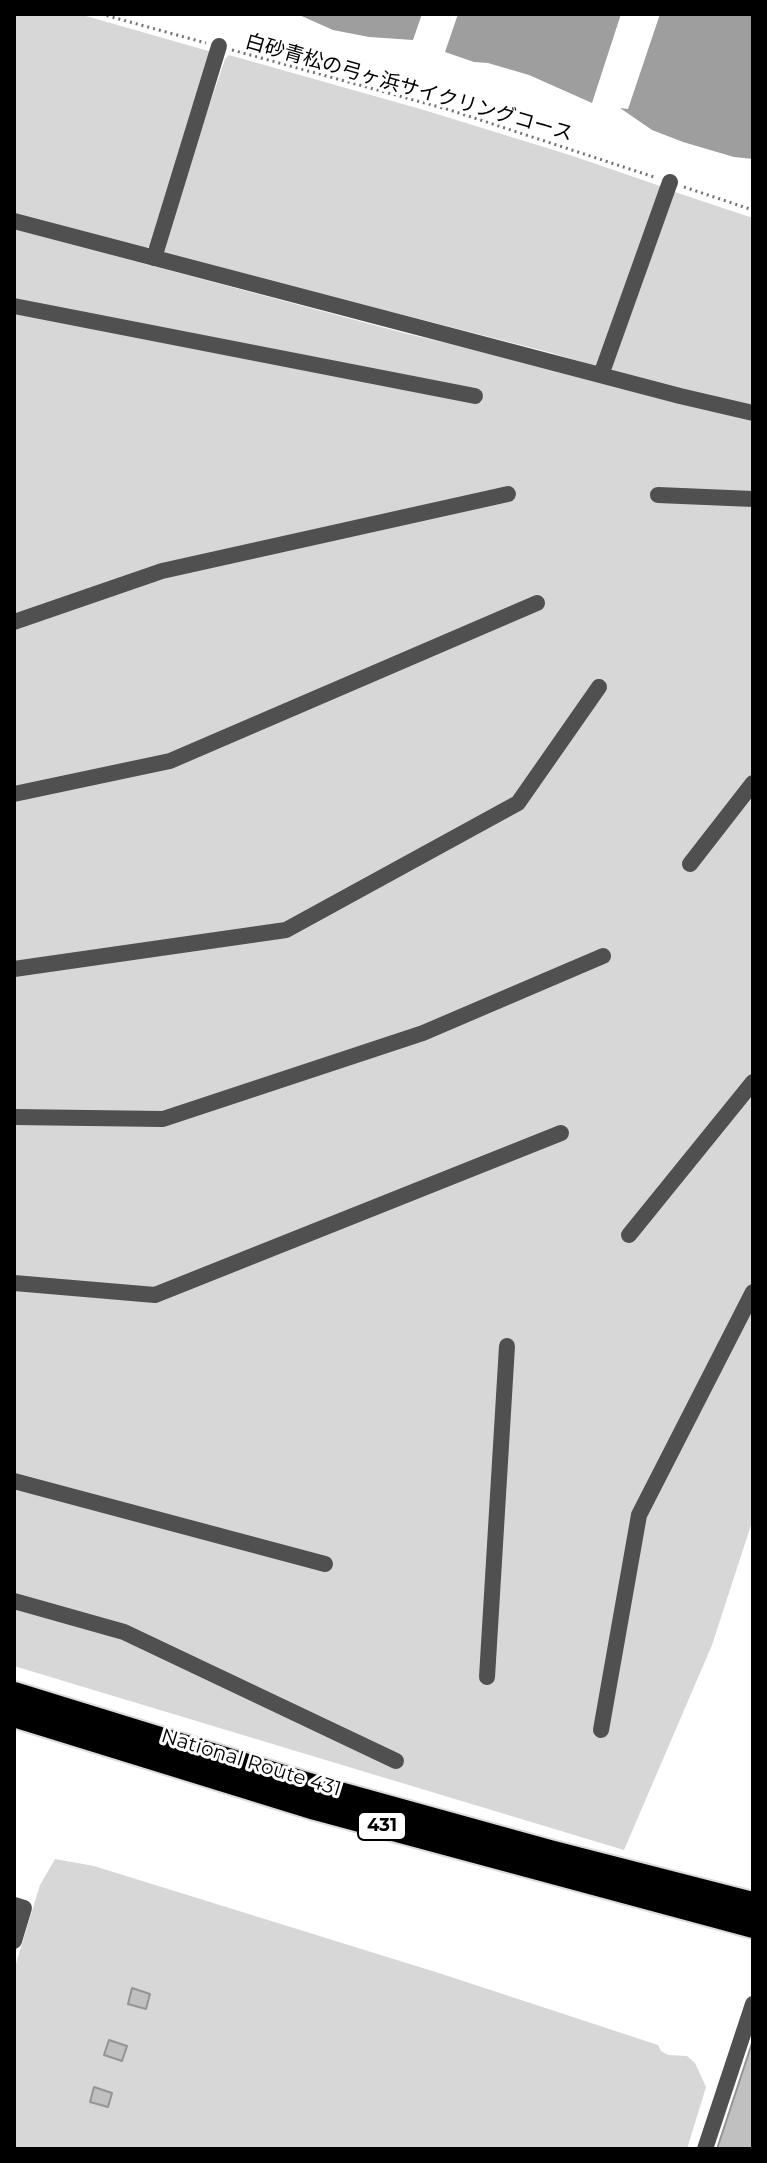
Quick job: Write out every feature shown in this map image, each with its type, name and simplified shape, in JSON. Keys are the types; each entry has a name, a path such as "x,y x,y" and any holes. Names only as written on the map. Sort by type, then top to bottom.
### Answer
{"highway":[{"name":"National Route 431","path":"14,1694 322,1789 753,1904"},
{"name":"National Route 431","path":"14,1715 315,1808 753,1926"}],"street":[{"path":"154,258 219,46"},
{"path":"601,375 670,182"},
{"path":"14,221 753,413"},
{"path":"14,306 475,396"},
{"path":"14,622 162,571 508,494"},
{"path":"658,495 753,499"},
{"path":"14,794 170,761 537,603"},
{"path":"14,969 286,930 518,803 599,687"},
{"path":"690,864 753,783"},
{"path":"14,1117 163,1119 423,1033 603,956"},
{"path":"629,1235 753,1082"},
{"path":"14,1283 155,1295 561,1133"},
{"path":"601,1730 639,1515 753,1292"},
{"path":"487,1677 507,1346"},
{"path":"14,1481 325,1564"},
{"path":"14,1601 124,1632 396,1761"},
{"path":"14,1905 24,1908 14,1941"},
{"path":"705,2149 753,2004"}],"path":[{"name":"白砂青松の弓ヶ浜サイクリングコース","path":"101,14 450,110 753,210"}],"shaded area":[{"path":"14,14 79,14 212,52 151,246 146,248 14,215"},
{"path":"297,14 422,14 413,40 369,37 333,30"},
{"path":"458,14 621,14 592,103 529,75 445,52"},
{"path":"660,14 753,14 753,159 734,157 683,142 652,130 620,108 628,109"},
{"path":"229,55 424,110 663,187 597,367 162,253 225,59"},
{"path":"675,192 753,218 753,408 613,371 611,367"},
{"path":"14,229 404,333 753,417 753,1519 712,1645 624,1850 14,1666"},
{"path":"55,1859 94,1866 442,1974 658,2045 668,2055 687,2056 695,2063 706,2087 687,2149 14,2149 14,1970 40,1885"}],"building":[{"path":"132,1988 150,1994 146,2009 128,2004"},
{"path":"109,2040 127,2046 122,2061 104,2055"},
{"path":"753,2040 753,2149 717,2149"},
{"path":"94,2087 112,2093 108,2107 90,2102"}]}
